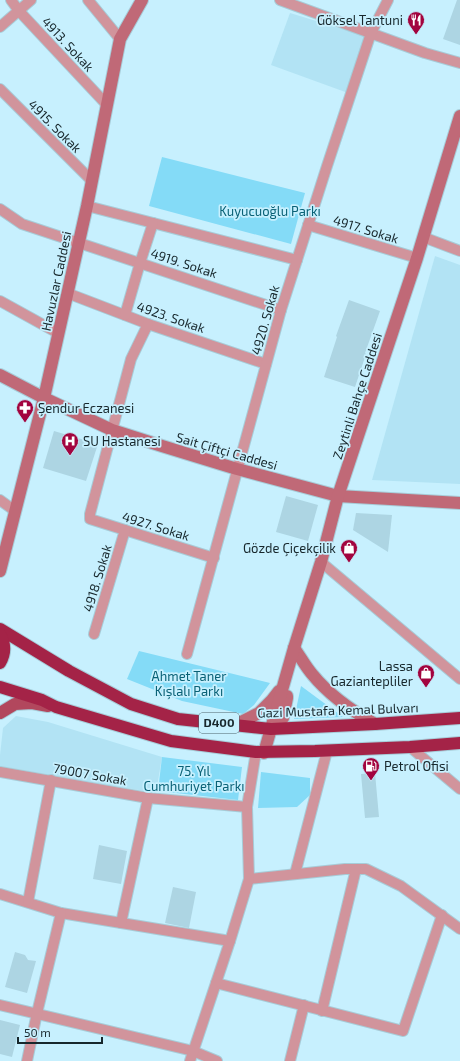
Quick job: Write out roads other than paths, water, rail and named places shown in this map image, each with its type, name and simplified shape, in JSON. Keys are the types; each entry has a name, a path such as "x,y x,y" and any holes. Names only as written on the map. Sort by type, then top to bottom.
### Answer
{"highway":[{"name":"Gazi Mustafa Kemal Bulvarı","path":"0,629 69,671 131,704 178,719 270,728 375,724 460,718"},
{"path":"0,634 3,640 4,650 0,663"},
{"name":"D400","path":"0,687 42,700 56,707 170,741 260,752 327,751 460,743"}],"main road":[{"path":"0,713 15,704 32,703 56,707"}],"street":[{"name":"4913. Sokak","path":"11,0 19,11 107,105"},
{"path":"0,27 31,0"},
{"path":"88,0 120,39"},
{"name":"Havuzlar Caddesi","path":"0,570 20,497 44,398 87,206 120,39 142,0"},
{"name":"4920. Sokak","path":"187,654 281,310 371,33 388,0"},
{"path":"286,1 425,53 460,63"},
{"name":"4915. Sokak","path":"0,89 92,181"},
{"name":"Zeytinli Bahçe Caddesi","path":"283,685 321,562 338,496 417,258 460,116"},
{"path":"87,206 297,260"},
{"name":"4919. Sokak","path":"0,209 22,224 281,310"},
{"path":"125,315 153,223"},
{"name":"4917. Sokak","path":"308,225 417,258"},
{"path":"423,237 460,251"},
{"name":"4923. Sokak","path":"67,293 148,324 266,364"},
{"path":"0,301 58,333"},
{"path":"112,430 131,359 148,324"},
{"name":"Sait Çiftçi Caddesi","path":"0,375 44,398 112,430 237,469 338,496 460,503"},
{"name":"4927. Sokak","path":"112,430 90,519 214,558"},
{"path":"0,500 15,511"},
{"name":"4918. Sokak","path":"94,634 125,530"},
{"path":"321,562 460,678"},
{"path":"294,648 312,674 333,696 360,716 375,724"},
{"path":"235,725 259,713 272,700 283,685"},
{"path":"190,1061 249,879 247,807 260,752 270,728 283,718 284,715 287,698 283,685"},
{"path":"410,747 460,789"},
{"path":"295,874 327,751"},
{"name":"79007 Sokak","path":"0,772 148,798 247,807"},
{"path":"28,902 51,780"},
{"path":"121,924 148,798"},
{"path":"249,879 346,869 366,869 401,886 460,929"},
{"path":"322,1011 356,869"},
{"path":"0,894 62,913 230,941"},
{"path":"27,1061 37,1013 62,913"},
{"path":"216,983 403,1031 442,915"},
{"path":"0,1005 193,1051 217,1061"},
{"path":"290,1061 304,1005"}],"place":[{"name":"Göksel Tantuni","path":"416,35"},
{"name":"Şendur Eczanesi","path":"25,423"},
{"name":"SU Hastanesi","path":"70,456"},
{"name":"Gözde Çiçekçilik","path":"349,563"},
{"name":"Lassa Gaziantepliler","path":"426,688"},
{"name":"Petrol Ofisi","path":"371,781"}],"park label":[{"name":"Kuyucuoğlu Parkı","path":"270,211"},
{"name":"Ahmet Taner Kışlalı Parkı","path":"189,684"},
{"name":"75. Yıl Cumhuriyet Parkı","path":"194,778"}]}
